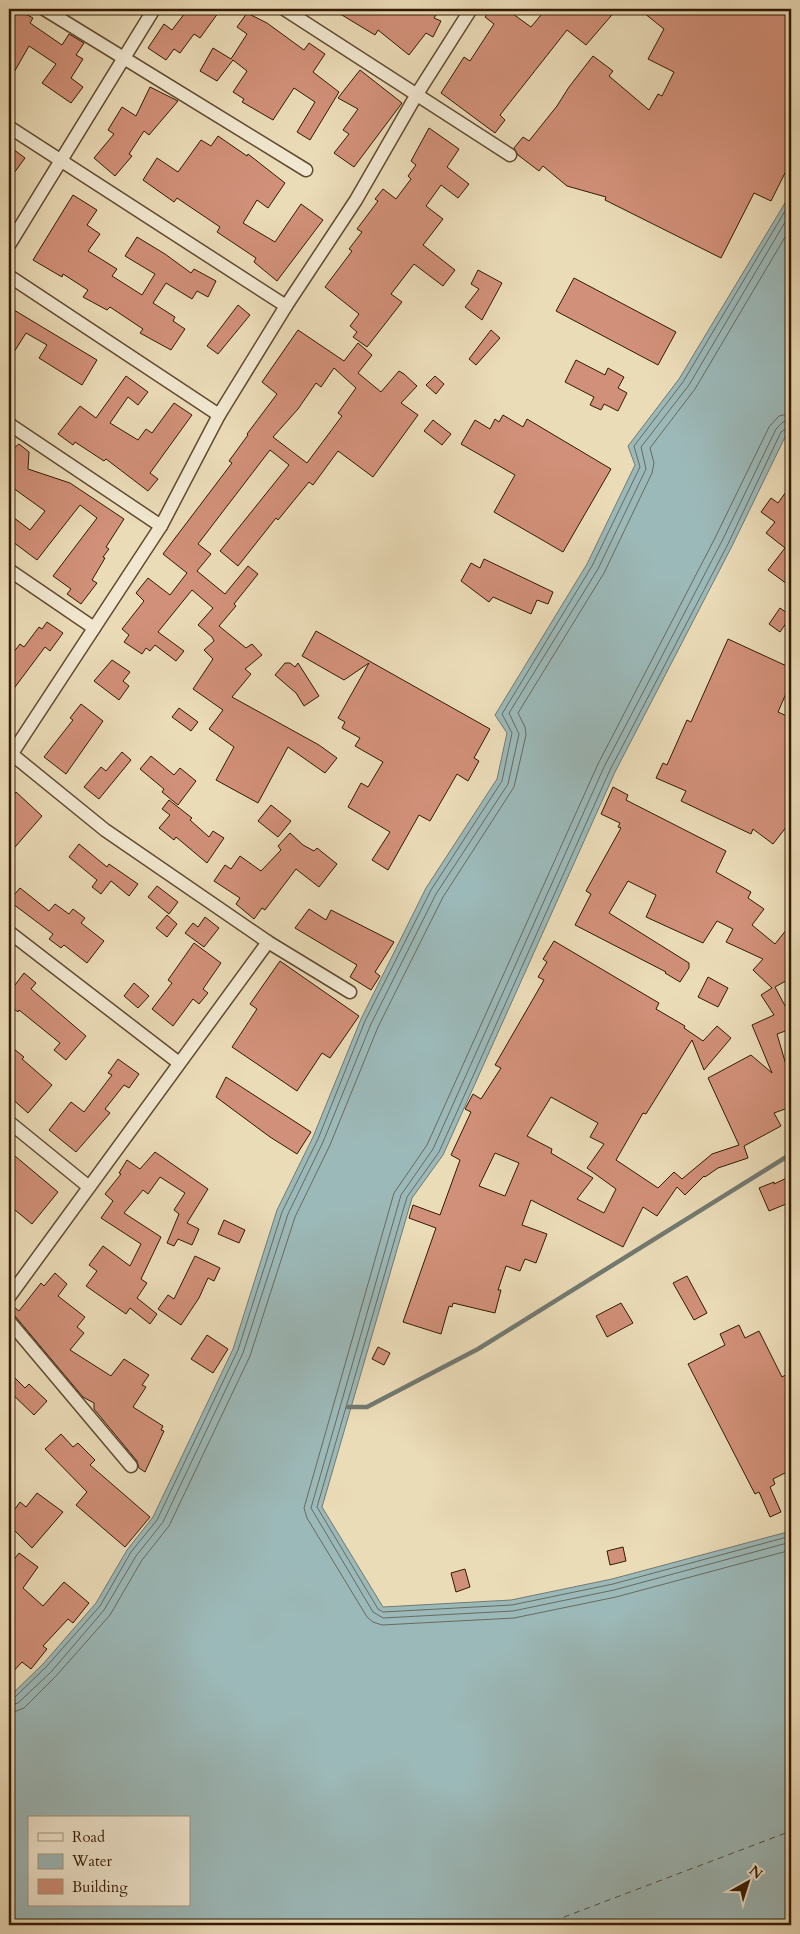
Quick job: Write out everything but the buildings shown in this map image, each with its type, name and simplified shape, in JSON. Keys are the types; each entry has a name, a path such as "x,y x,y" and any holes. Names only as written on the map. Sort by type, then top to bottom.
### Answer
{"street":[{"path":"44,9 306,170"},
{"path":"9,245 154,9"},
{"path":"284,9 510,155"},
{"path":"350,992 268,942 105,830 10,755 161,526 219,415 286,306 356,200 417,94 471,9"},
{"path":"9,127 286,306"},
{"path":"9,276 219,415"},
{"path":"9,424 161,526"},
{"path":"9,570 94,628"},
{"path":"9,932 178,1063"},
{"path":"9,1297 268,942"},
{"path":"9,1122 89,1187"},
{"path":"9,1321 131,1466"}],"water":[{"path":"791,193 791,430 786,435 732,546 615,772 443,1155 412,1198 322,1507 383,1607 511,1600 612,1579 791,1531 791,1925 9,1925 9,1697 43,1664 96,1603 127,1550 153,1517 233,1349 277,1210 313,1137 361,1019 426,888 497,779 507,733 495,715 587,564 635,465 628,446 679,379"}],"waterway":[{"path":"348,1407 367,1407 478,1349 791,1154"}],"ferry route":[{"path":"543,1925 791,1831"}]}
